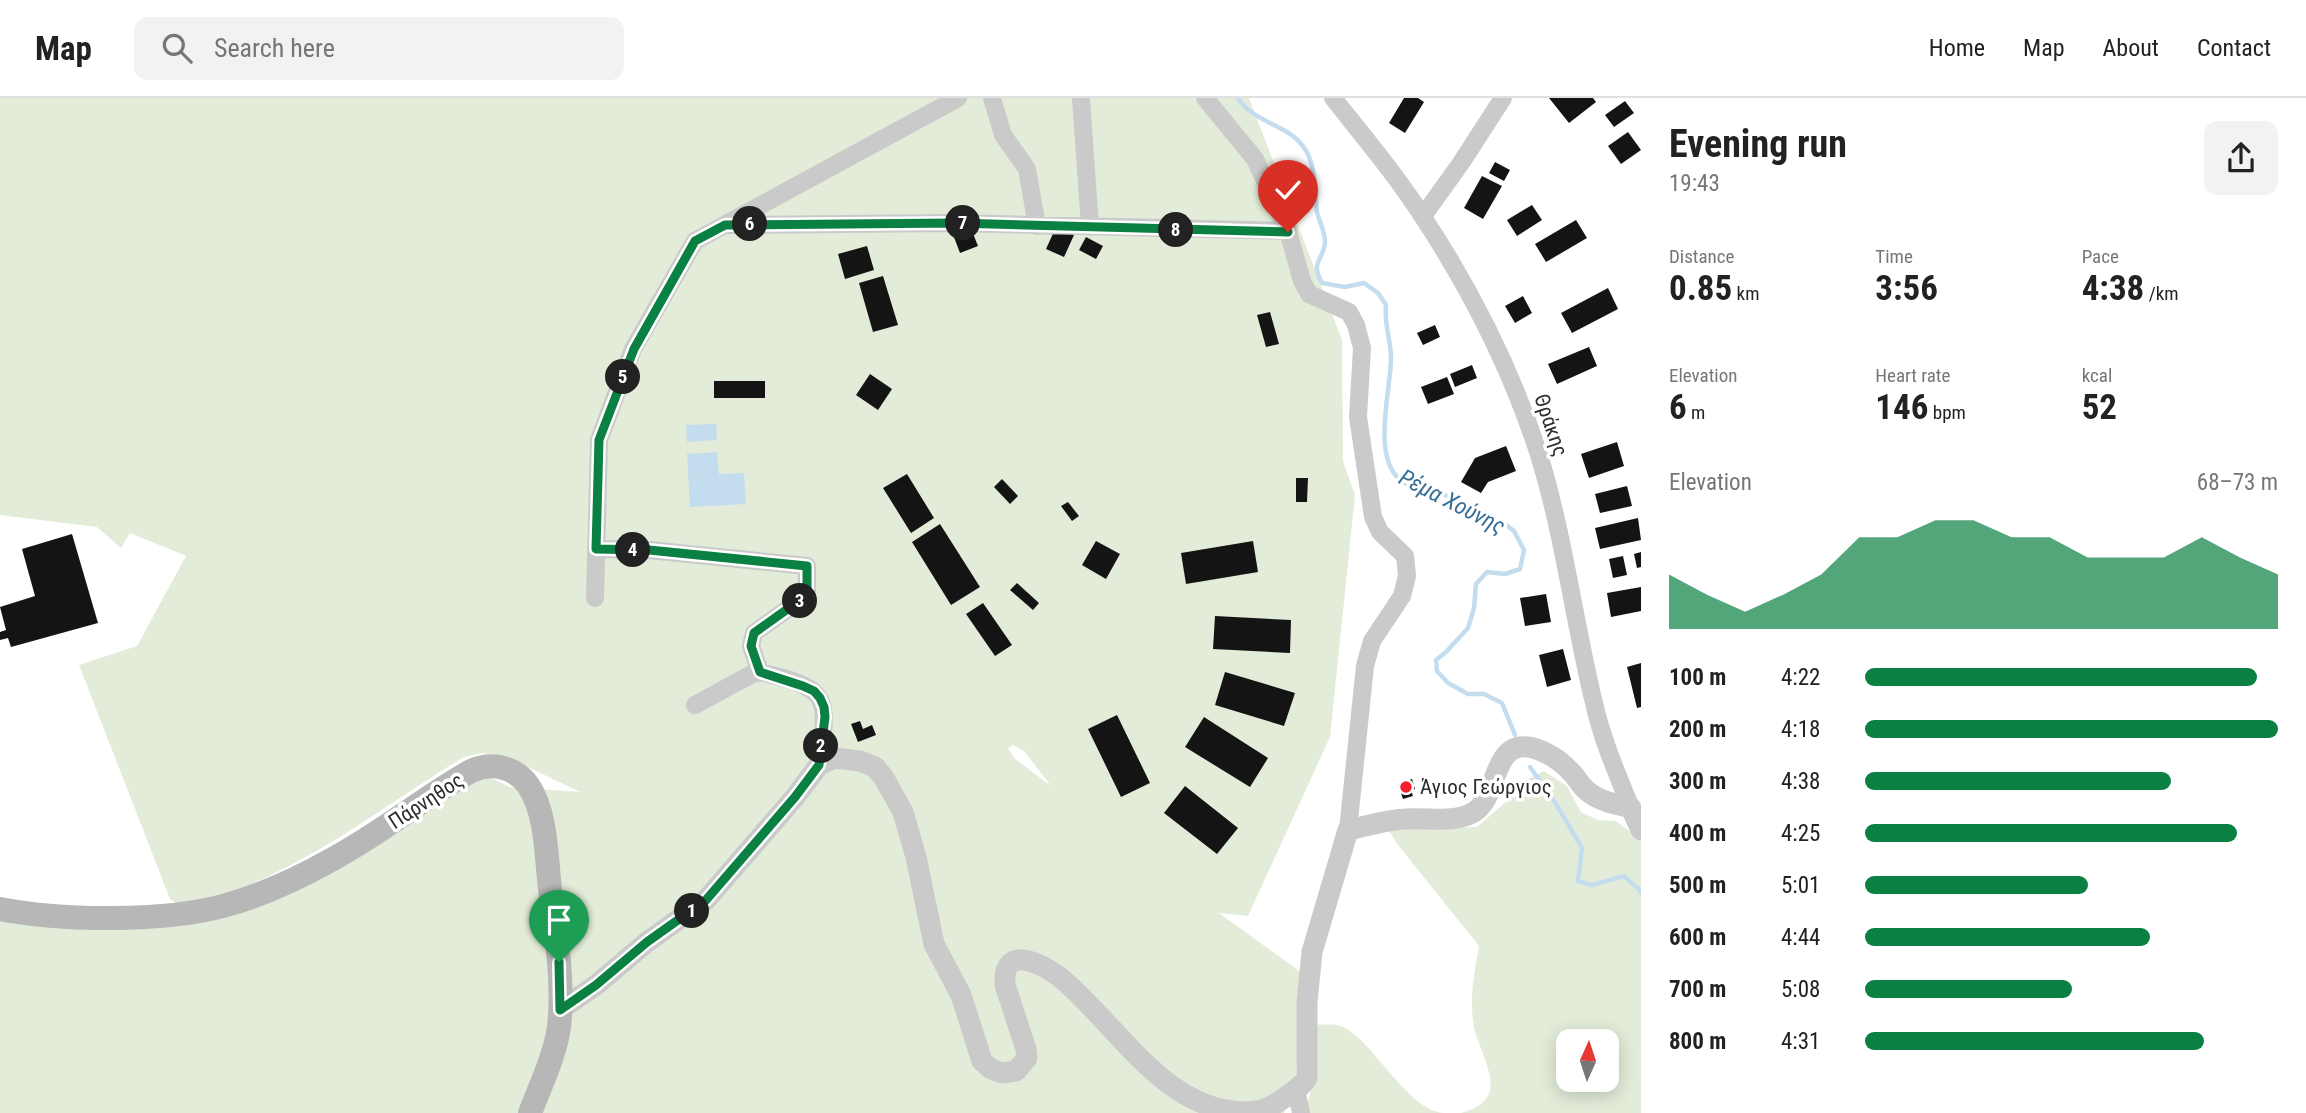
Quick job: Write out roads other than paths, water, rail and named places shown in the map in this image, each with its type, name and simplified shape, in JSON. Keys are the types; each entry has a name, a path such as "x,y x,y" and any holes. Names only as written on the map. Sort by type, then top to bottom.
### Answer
{"main road":[{"name":"Πάρνηθος","path":"0,909 96,918 181,914 225,906 281,886 333,860 471,771 488,766 501,767 518,775 527,785 541,822 559,962 560,1010 554,1049 530,1113"}],"street":[{"path":"595,598 599,440 634,349 695,241 958,98"},
{"path":"992,98 1003,135 1027,169 1037,226"},
{"path":"1081,98 1090,227"},
{"path":"560,1010 706,900 795,797 819,765 835,758 860,761 875,767 903,812 916,857 934,944 961,996 982,1062 991,1069 1002,1073 1016,1071 1027,1058 1004,974 1015,962 1031,960 1063,980 1135,1055 1189,1097 1218,1109 1258,1111 1271,1107 1305,1082 1308,1073 1307,1002 1312,952 1348,830 1365,666 1372,641 1402,597 1407,576 1405,556 1380,532 1373,517 1358,417 1362,348 1356,325 1349,312 1309,294 1302,281 1288,232 1255,159 1205,98"},
{"name":"Θράκης","path":"1333,98 1423,216 1500,354 1539,455 1565,558 1594,706 1611,760 1631,808"},
{"path":"1423,216 1503,98"},
{"path":"725,225 814,222 1288,232"},
{"path":"596,549 649,550 807,566 807,590 803,598 759,629 751,638 760,672"},
{"path":"695,705 751,674 760,672 814,691 824,707 825,717 819,765"},
{"path":"1348,830 1404,819 1460,818 1476,811 1492,789 1502,760 1514,748 1523,747 1549,755 1569,769 1587,791 1594,795 1631,808 1641,830"},
{"path":"1296,1089 1301,1113"}],"water":[{"path":"716,424 717,440 687,442 686,425"},
{"path":"717,452 719,474 744,473 746,504 690,507 687,454"}],"waterway":[{"name":"Ρέμα Χούνης","path":"1238,98 1252,113 1288,132 1307,152 1313,169 1317,212 1325,239 1317,265 1322,283 1345,287 1364,283 1378,293 1386,305 1391,358 1385,442 1387,458 1393,472 1409,485 1448,496 1480,518 1496,524 1505,524 1514,531 1524,550 1520,569 1505,574 1487,572 1476,584 1474,608 1468,628 1436,660 1437,671 1448,683 1468,694 1484,694 1502,703 1515,735"},
{"path":"1530,767 1582,848 1578,881 1592,885 1624,876 1641,893"}],"place":[{"name":"Άγιος Γεώργιος","path":"1406,787"}]}
